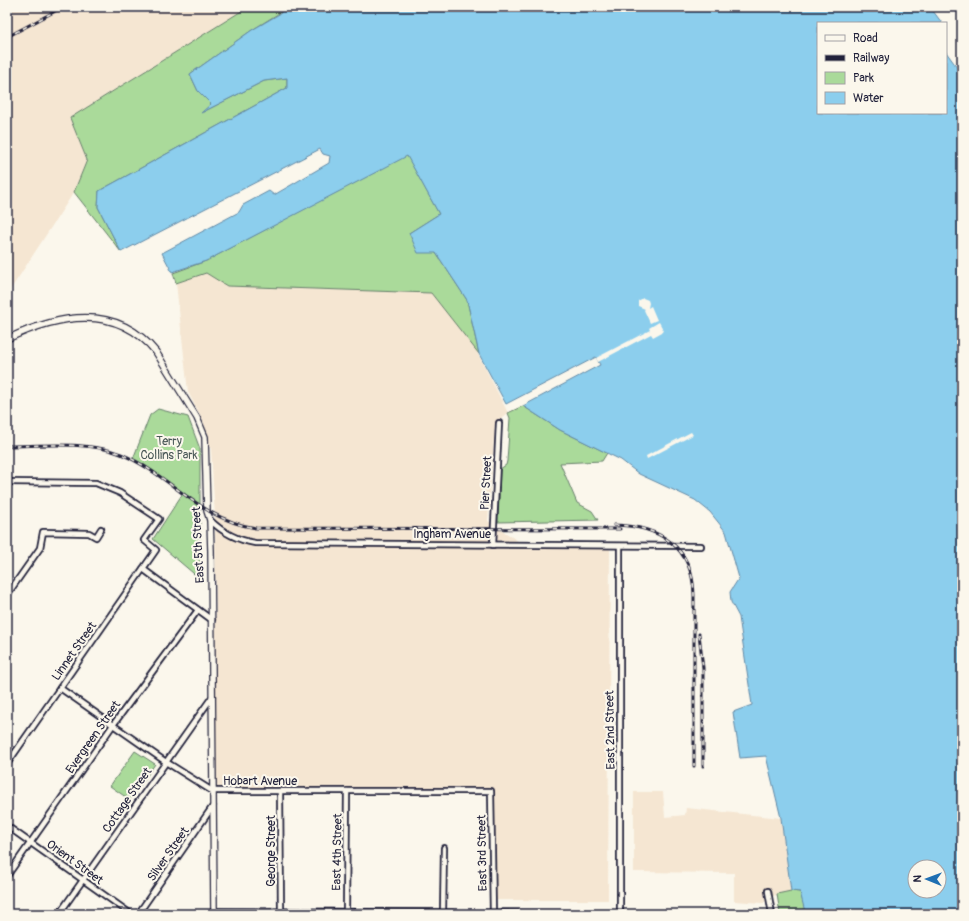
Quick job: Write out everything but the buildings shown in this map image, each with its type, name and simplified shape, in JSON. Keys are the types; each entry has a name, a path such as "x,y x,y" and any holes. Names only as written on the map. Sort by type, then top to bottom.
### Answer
{"street":[{"name":"East 5th Street","path":"7,339 46,322 78,317 110,321 138,334 148,342 197,418 205,437 207,510 210,520 212,620 214,912"},
{"name":"Pier Street","path":"493,545 499,423"},
{"name":"Linnet Street","path":"7,482 82,482 109,487 159,519 144,540 156,550 7,764"},
{"name":"Ingham Avenue","path":"210,520 226,534 243,541 255,543 701,546"},
{"path":"7,595 36,555 42,542 43,532 89,533 96,537 101,529"},
{"name":"East 2nd Street","path":"620,546 620,914"},
{"path":"143,569 212,620"},
{"name":"Evergreen Street","path":"7,876 113,725 198,610"},
{"name":"Hobart Avenue","path":"60,688 166,762 212,791 492,791"},
{"name":"Cottage Street","path":"59,914 212,697"},
{"name":"George Street","path":"280,791 281,911"},
{"name":"East 4th Street","path":"346,913 347,791"},
{"name":"East 3rd Street","path":"492,791 493,914"},
{"name":"Silver Street","path":"138,914 213,806"},
{"name":"Orient Street","path":"7,826 131,914"},
{"path":"443,913 444,848"},
{"path":"768,891 772,914"},
{"path":"214,912 281,911 346,913 606,914"}],"shaded area":[{"path":"7,7 248,7 70,118 87,160 74,192 7,295"},
{"path":"206,273 227,286 431,293 476,350 508,413 495,424 488,521 521,543 610,545 608,900 493,900 492,791 212,789 216,608 215,517 211,449 203,421 188,392 176,283"},
{"path":"634,792 663,792 665,817 685,815 686,808 781,818 791,891 777,894 763,903 734,901 734,873 634,872"}],"green space":[{"path":"248,7 272,7 281,12 252,30 190,74 198,91 211,104 203,112 264,81 287,78 287,88 99,191 98,207 121,252 74,192 87,160 70,118"},
{"path":"407,155 439,214 409,233 436,253 467,300 479,354 431,293 227,286 206,273 176,283 173,273 206,261"},
{"path":"523,406 560,430 607,453 602,461 560,463 577,503 592,511 598,520 498,522 500,469 506,465 507,461 510,418 508,413"},
{"name":"Terry Collins Park","path":"158,409 188,417 200,449 200,579 153,539 183,493 133,459 150,415"},
{"path":"135,751 155,764 130,800 110,786"},
{"path":"791,891 800,892 807,914 780,914 777,894"}],"water":[{"path":"282,7 930,7 941,22 817,22 817,114 947,114 947,53 962,74 962,914 807,914 805,912 800,892 791,891 781,818 766,756 740,758 733,712 752,705 739,617 731,602 730,592 739,578 726,532 710,512 695,500 639,474 621,460 560,430 523,406 600,365 596,357 506,404 479,354 467,300 436,253 418,253 409,233 439,214 407,156 206,261 172,272 162,253 239,212 243,205 269,191 274,195 329,163 330,156 323,154 320,149 121,252 98,207 99,191 287,88 287,78 264,81 201,113 211,104 198,91 190,74 252,30 281,13"}],"pier":[{"path":"643,298 648,300 648,308 651,306 657,320 650,323 644,310 645,309 638,306 638,301"},
{"path":"659,322 664,331 653,337 651,334 598,362 596,358 650,330 649,328"},
{"path":"691,432 693,435 647,459 646,456"}],"railway":[{"path":"7,37 63,7"},
{"path":"7,446 80,446 94,447 121,454 155,473 186,496 217,516 256,528 620,529"},
{"path":"614,525 645,529 670,542 680,552 687,564 692,578 694,595 694,766"},
{"path":"699,634 703,668 703,766"}]}
